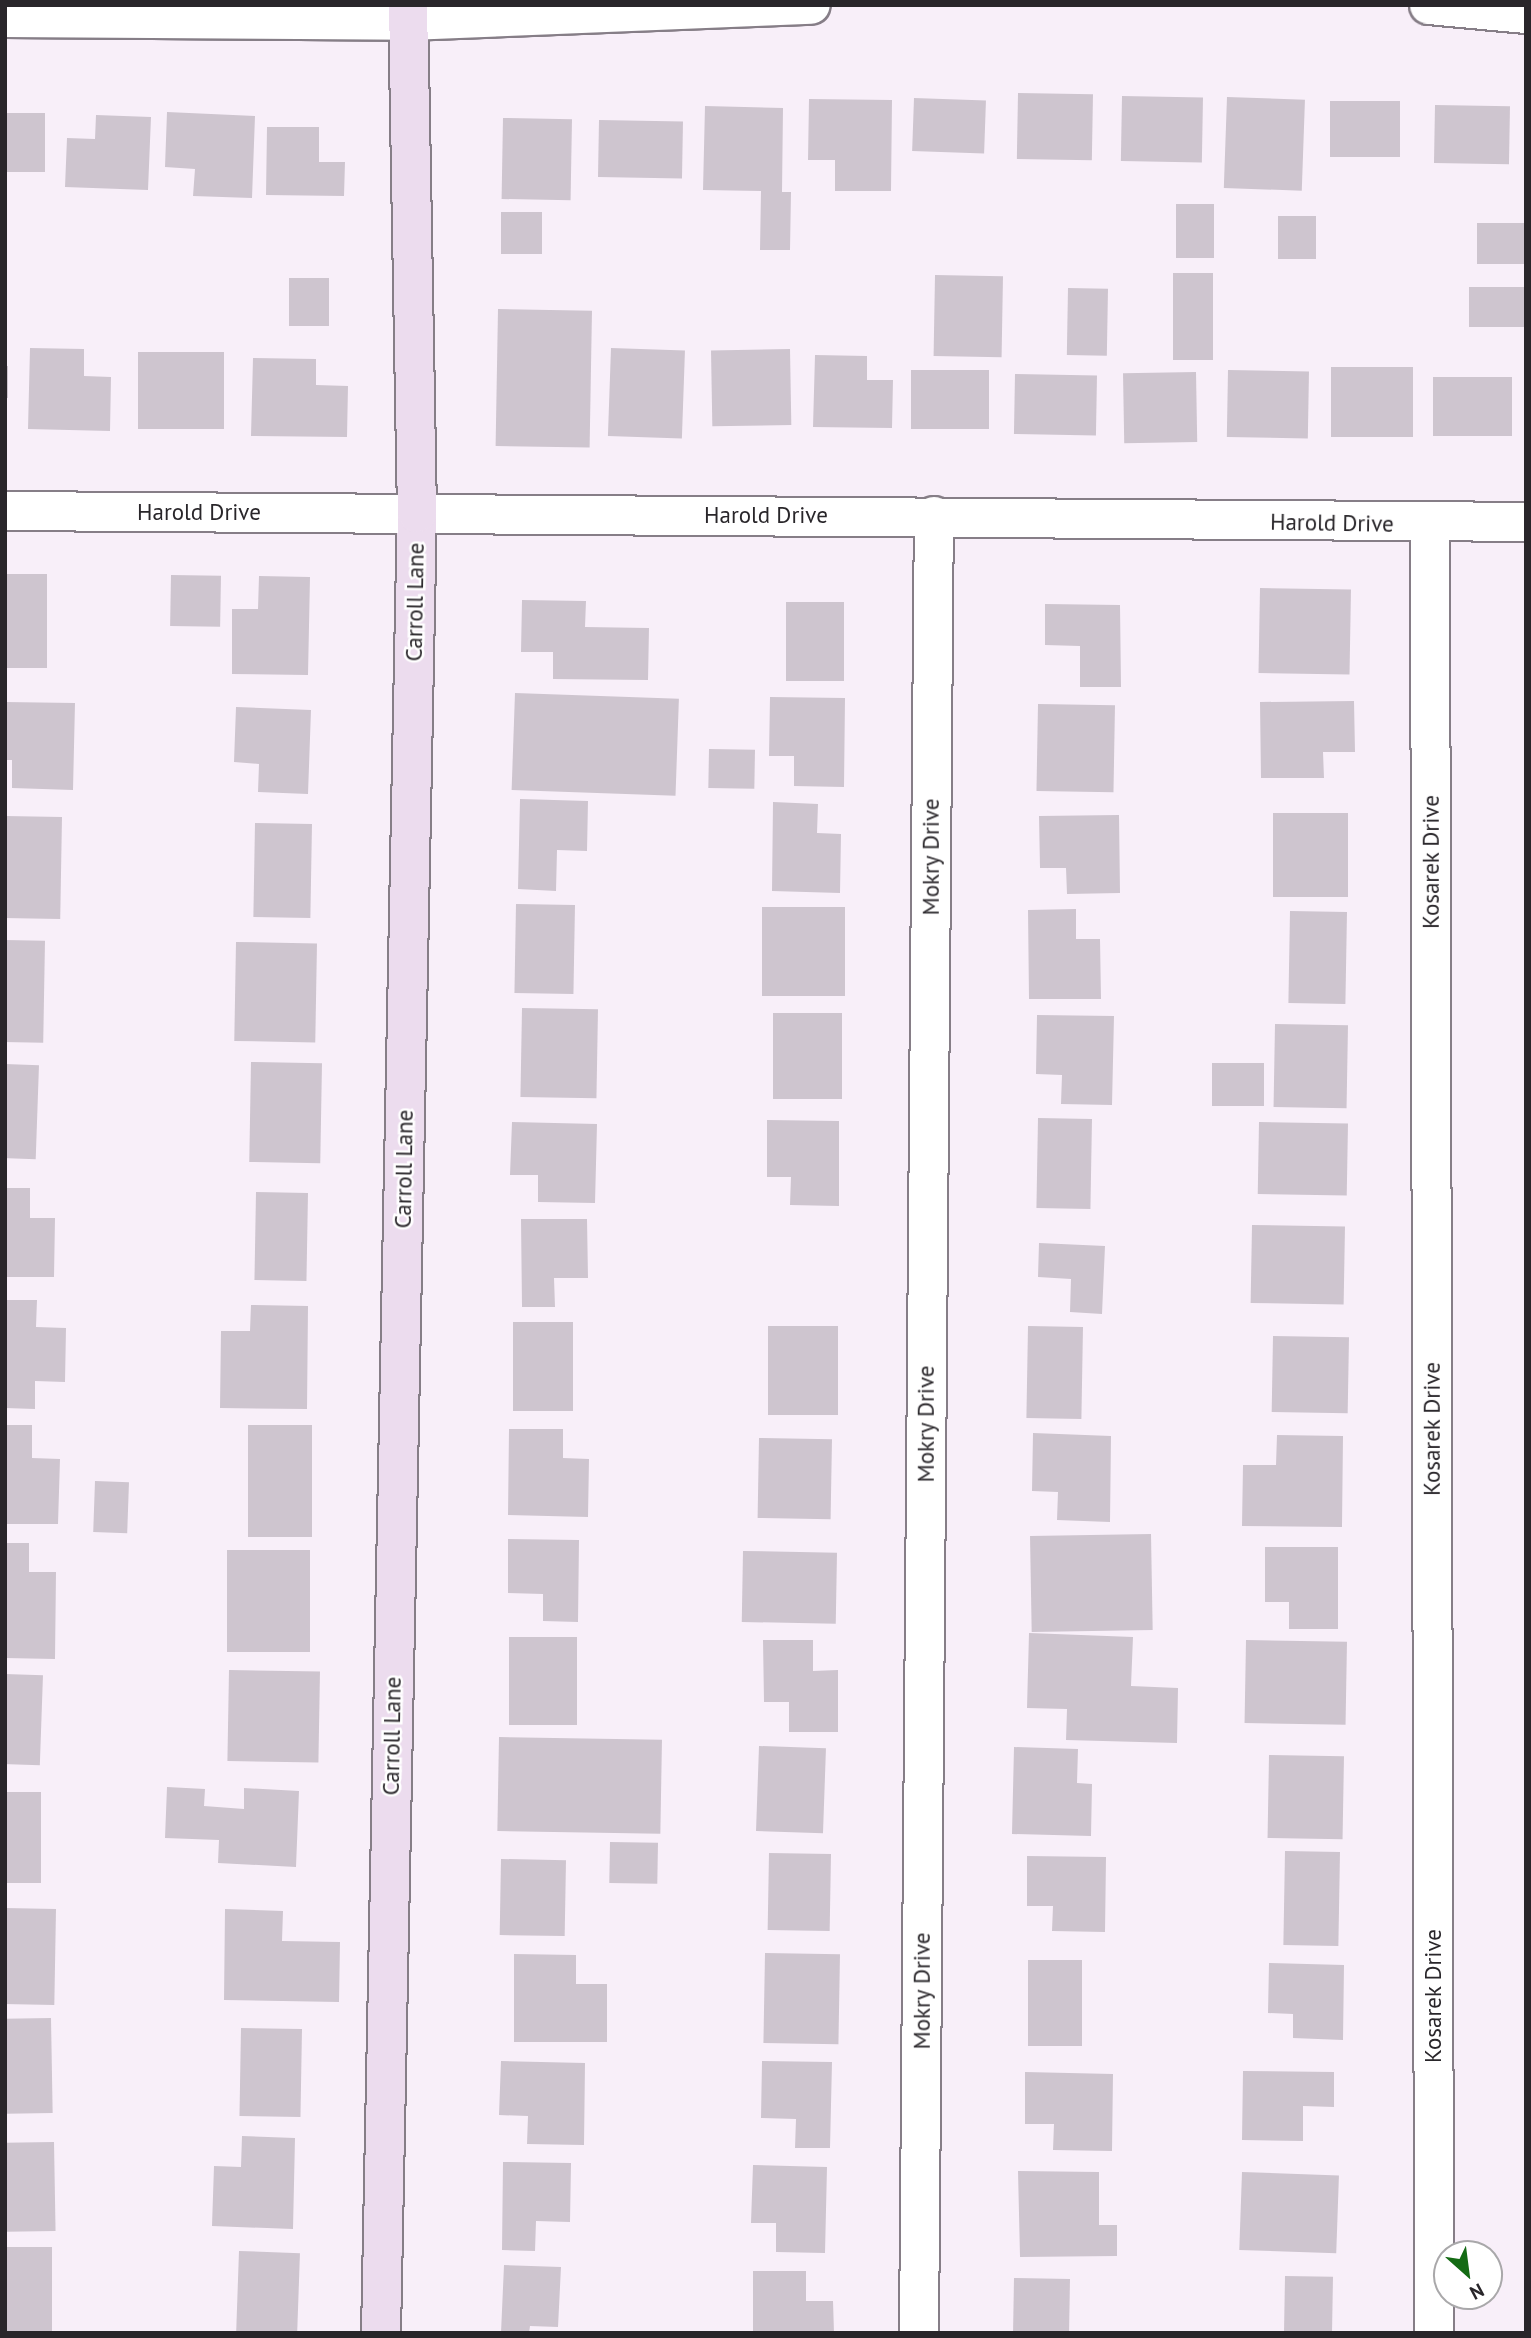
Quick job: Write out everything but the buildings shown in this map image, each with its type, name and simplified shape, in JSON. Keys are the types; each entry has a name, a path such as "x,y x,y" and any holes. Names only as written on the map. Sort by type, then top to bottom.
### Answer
{"street":[{"path":"5,18 811,5"},
{"path":"1429,5 1526,13"},
{"name":"Carroll Lane","path":"381,2333 416,513 408,13"},
{"name":"Harold Drive","path":"5,511 934,516 1430,524 1526,522"},
{"name":"Mokry Drive","path":"919,2333 934,516"},
{"name":"Kosarek Drive","path":"1430,524 1434,2333"}]}
